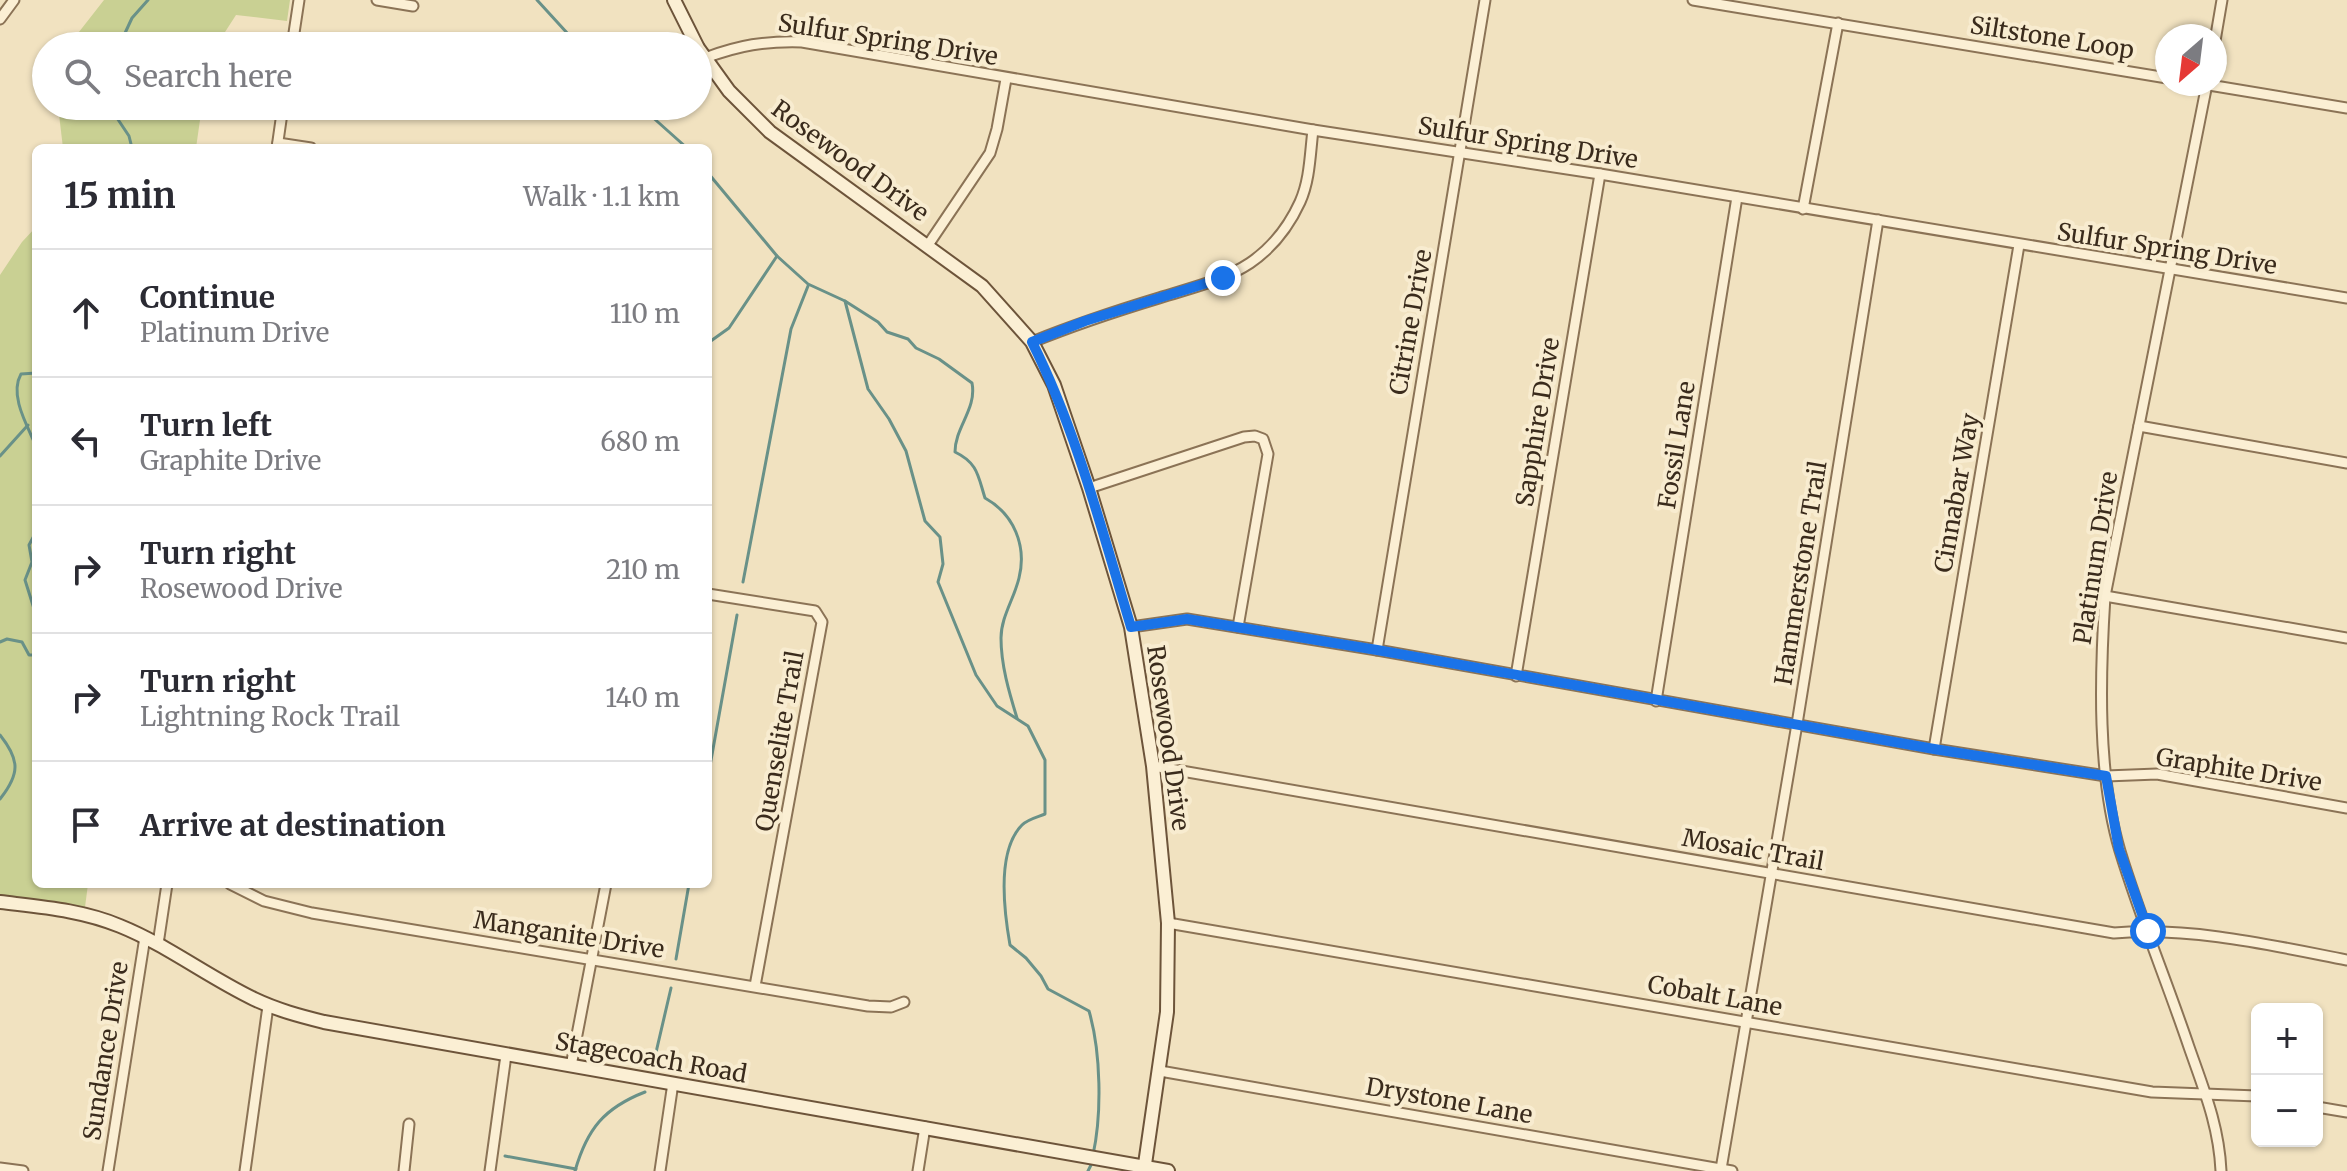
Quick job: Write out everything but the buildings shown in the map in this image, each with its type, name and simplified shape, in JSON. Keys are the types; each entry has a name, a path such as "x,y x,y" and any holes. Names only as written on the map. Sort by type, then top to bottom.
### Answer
{"street":[{"path":"0,19 14,0"},
{"path":"294,32 299,0"},
{"path":"377,0 413,6"},
{"name":"Rosewood Drive","path":"674,0 690,32"},
{"name":"Citrine Drive","path":"1377,650 1485,0"},
{"name":"Siltstone Loop","path":"1693,0 1760,5 1838,23 2155,76"},
{"path":"2218,24 2222,0"},
{"path":"1803,209 1838,23"},
{"name":"Sulfur Spring Drive","path":"712,50 768,41 802,42 1313,130 1600,174 2347,298"},
{"name":"Rosewood Drive","path":"712,67 746,111 770,132 982,286 1032,342 1054,385 1131,627 1153,766 1168,923 1167,1012 1145,1169"},
{"path":"928,245 990,153 1006,79"},
{"path":"2227,88 2347,108"},
{"name":"Platinum Drive","path":"2204,96 2105,596 2100,665 2106,776 2119,849 2220,1138 2221,1171"},
{"path":"278,144 281,120"},
{"path":"1032,342 1085,321 1223,278 1249,264 1270,247 1300,201 1306,183 1313,130"},
{"name":"Sapphire Drive","path":"1516,676 1600,174"},
{"name":"Fossil Lane","path":"1656,701 1737,197"},
{"name":"Hammerstone Trail","path":"1727,1170 1746,1021 1878,220"},
{"name":"Cinnabar Way","path":"1934,749 2019,245"},
{"path":"2139,426 2347,463"},
{"path":"1089,488 1244,437 1263,439 1268,454 1238,627"},
{"name":"Quenselite Trail","path":"712,595 815,611 822,622 755,986"},
{"path":"2105,596 2347,638"},
{"name":"Graphite Drive","path":"1131,627 1187,619 1934,749 2106,776 2157,774 2347,808"},
{"name":"Mosaic Trail","path":"1153,766 2114,933 2148,931 2214,935 2347,960"},
{"path":"158,944 166,888"},
{"name":"Manganite Drive","path":"238,888 282,906 868,1006 891,1007 904,1002"},
{"path":"571,1066 605,888"},
{"name":"Stagecoach Road","path":"0,902 94,917 145,937 268,1006 324,1022 1168,1171"},
{"name":"Cobalt Lane","path":"1168,923 2152,1092 2251,1096"},
{"name":"Sundance Drive","path":"108,1171 145,937"},
{"path":"245,1171 268,1006"},
{"path":"490,1171 506,1055"},
{"name":"Drystone Lane","path":"1160,1071 1727,1170"},
{"path":"660,1171 673,1083"},
{"path":"2323,1108 2347,1112"},
{"path":"404,1171 409,1124"},
{"path":"918,1171 925,1127"},
{"path":"0,1168 23,1171"}],"green space":[{"path":"104,0 290,0 287,21 236,15 225,32 79,32"},
{"path":"60,120 200,120 197,144 63,144"},
{"path":"32,231 32,888 87,888 84,915 0,903 0,275"}],"waterway":[{"path":"126,32 132,18 148,0"},
{"path":"537,0 566,32"},
{"path":"118,120 131,144"},
{"path":"656,120 683,144"},
{"path":"712,178 777,256 808,284 845,301 868,389 906,451 925,521 940,537 943,564 938,582 976,675 997,706 1028,726 1045,760 1045,814 1022,825 1008,850 1004,882 1006,916 1010,945 1026,958 1048,989 1089,1011 1099,1083 1093,1155"},
{"path":"712,340 729,328 777,256"},
{"path":"743,582 791,329 808,286"},
{"path":"845,301 878,322 887,332 908,339 916,348 939,359 972,383 969,410 958,434 955,452 973,466 985,498 1011,522 1019,543 1019,578 1001,638 1004,668 1017,718"},
{"path":"32,373 21,374 17,391 32,436"},
{"path":"0,456 28,425"},
{"path":"32,539 29,545 32,562"},
{"path":"32,562 25,580 32,602"},
{"path":"712,755 737,615"},
{"path":"0,642 7,639 22,642 32,655"},
{"path":"0,735 11,752 15,767 11,782 0,799"},
{"path":"676,959 688,888"},
{"path":"654,1061 671,988"},
{"path":"575,1171 585,1143 599,1122 618,1105 645,1092"},
{"path":"505,1156 576,1169"},
{"path":"1088,1171 1092,1163"}],"route":[{"path":"1223,278 1085,321 1032,342 1054,385 1068,424 1131,627 1187,619 2106,776 2119,849 2148,931"}]}
